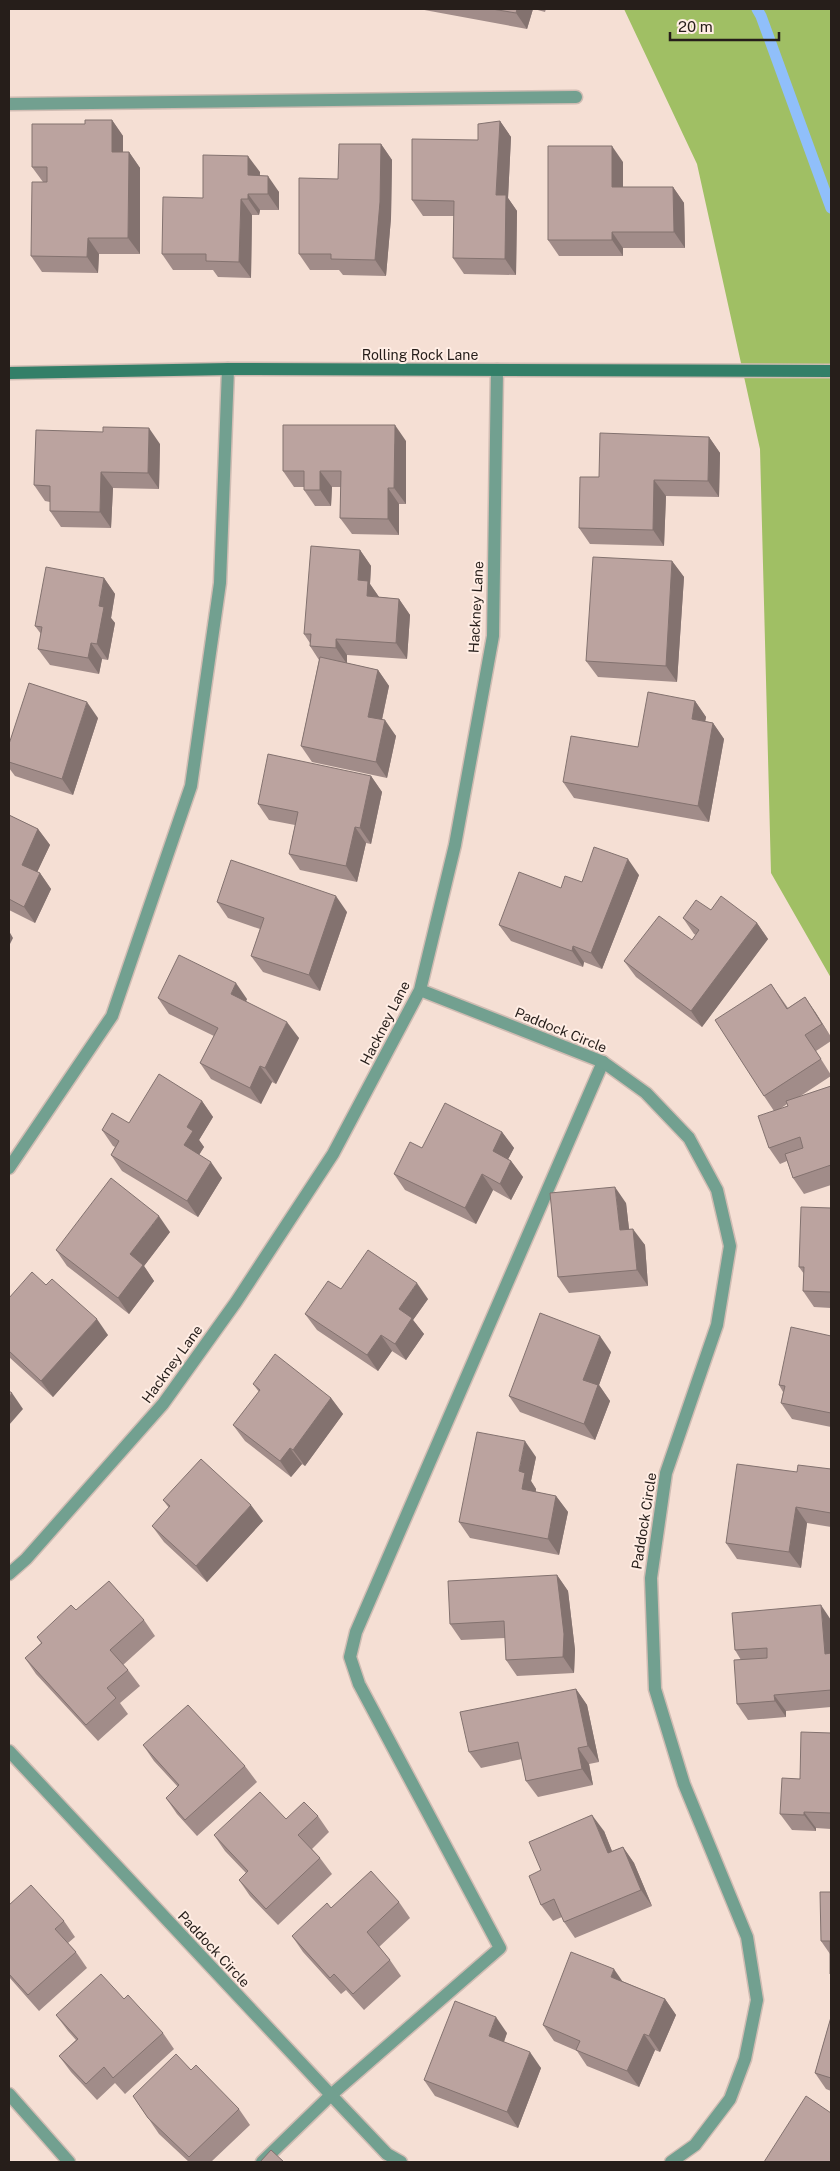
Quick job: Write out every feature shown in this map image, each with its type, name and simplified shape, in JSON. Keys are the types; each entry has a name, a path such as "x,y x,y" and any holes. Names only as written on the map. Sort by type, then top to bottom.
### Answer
{"street":[{"path":"9,104 576,96"},
{"path":"9,1168 112,1016 191,786 220,584 228,369"},
{"name":"Rolling Rock Lane","path":"9,373 228,369 831,371"},
{"name":"Hackney Lane","path":"9,1574 26,1559 163,1404 236,1302 333,1154 420,990 455,845 493,636 497,370"},
{"name":"Paddock Circle","path":"420,990 603,1062 646,1093 689,1138 716,1190 730,1246 717,1325 666,1473 650,1578 655,1689 684,1784 747,1937 757,2000 745,2059 730,2099 695,2144 671,2162"},
{"path":"262,2162 331,2095 500,1948 359,1684 350,1657 356,1632 603,1062"},
{"name":"Paddock Circle","path":"9,1752 387,2154 401,2162"},
{"path":"9,2094 69,2162"}],"green space":[{"path":"624,9 831,9 831,978 771,873 760,449 697,164"}],"building":[{"path":"492,9 517,9 516,13"},
{"path":"85,120 112,120 112,152 129,152 128,238 88,238 87,257 31,256 32,182 47,182 47,167 32,167 32,124 85,124"},
{"path":"500,121 496,195 506,195 505,259 453,258 454,201 412,200 412,139 478,140 478,124"},
{"path":"339,144 381,144 380,202 375,260 331,259 331,254 299,254 299,178 338,179"},
{"path":"548,146 612,146 612,187 673,187 674,232 612,232 612,240 548,240"},
{"path":"203,155 248,156 248,175 268,176 268,194 248,194 248,199 241,199 239,262 206,261 206,254 162,254 163,197 203,198"},
{"path":"283,425 395,425 394,488 388,488 388,519 340,518 341,471 320,471 320,490 304,490 304,471 283,471"},
{"path":"103,427 149,428 148,473 101,472 100,512 50,511 50,486 34,485 36,430 103,432"},
{"path":"600,433 709,437 708,481 654,480 653,530 579,528 580,477 599,477"},
{"path":"311,546 360,550 358,580 368,581 367,596 399,599 396,643 336,639 336,648 310,646 311,634 304,634"},
{"path":"593,557 672,561 666,666 586,661"},
{"path":"46,567 104,578 99,606 104,607 97,644 91,643 88,658 38,649 42,627 35,626"},
{"path":"320,657 378,670 368,717 385,720 376,762 301,746"},
{"path":"29,683 87,702 62,779 9,762 9,744"},
{"path":"648,692 695,701 692,719 713,723 698,806 563,782 571,736 638,747"},
{"path":"268,754 371,776 360,828 355,827 346,866 289,854 298,812 258,804"},
{"path":"9,815 38,829 22,865 40,873 24,907 9,899"},
{"path":"594,847 628,859 591,953 573,946 572,951 499,925 519,872 561,888 565,876 582,882"},
{"path":"231,860 336,896 309,975 251,956 264,918 217,902"},
{"path":"721,896 757,923 691,1011 624,961 659,916 692,940 699,930 683,918 696,900 711,910"},
{"path":"179,955 236,983 231,994 287,1022 265,1068 260,1066 250,1088 200,1063 218,1028 158,998"},
{"path":"771,984 787,1009 805,997 822,1024 805,1035 821,1059 764,1096 715,1020"},
{"path":"159,1074 202,1101 187,1127 193,1131 184,1145 211,1162 187,1201 111,1155 119,1141 102,1130 112,1113 129,1123"},
{"path":"831,1086 831,1165 793,1178 785,1154 803,1148 800,1137 769,1148 758,1116 788,1106 786,1101"},
{"path":"445,1103 502,1132 493,1151 511,1161 500,1184 482,1174 465,1208 394,1174 410,1142 422,1148"},
{"path":"111,1178 159,1216 130,1254 143,1265 118,1298 56,1250"},
{"path":"615,1187 620,1230 633,1229 637,1270 558,1277 550,1193"},
{"path":"801,1207 831,1208 831,1292 803,1291 804,1267 799,1267"},
{"path":"368,1250 417,1283 399,1309 412,1318 395,1344 381,1335 367,1355 305,1314 328,1281 341,1289"},
{"path":"32,1272 46,1285 52,1279 97,1319 41,1381 9,1351 9,1298"},
{"path":"540,1313 600,1336 583,1380 598,1385 584,1424 509,1396"},
{"path":"791,1327 831,1336 831,1413 781,1403 785,1386 779,1385"},
{"path":"275,1354 331,1398 293,1450 290,1448 280,1461 233,1425 260,1390 253,1384"},
{"path":"477,1432 525,1441 519,1471 525,1473 522,1489 556,1496 548,1539 459,1522"},
{"path":"201,1459 251,1505 196,1566 152,1526 170,1506 163,1500"},
{"path":"737,1464 797,1472 798,1465 831,1469 831,1513 796,1507 789,1552 726,1543"},
{"path":"557,1575 564,1634 563,1657 506,1660 504,1621 450,1624 448,1581"},
{"path":"109,1581 144,1620 110,1650 128,1670 107,1688 116,1698 86,1725 25,1658 42,1643 37,1637 71,1605 76,1610"},
{"path":"821,1605 825,1654 831,1653 831,1690 774,1695 775,1701 737,1704 734,1660 767,1658 767,1648 735,1650 732,1613"},
{"path":"576,1689 588,1746 578,1748 582,1769 526,1781 518,1742 469,1752 460,1712"},
{"path":"188,1705 245,1766 185,1820 166,1798 179,1785 143,1745"},
{"path":"801,1732 831,1733 831,1813 804,1812 804,1815 780,1814 782,1778 800,1779"},
{"path":"260,1792 286,1819 304,1802 318,1816 298,1835 320,1858 266,1909 239,1880 248,1871 214,1835"},
{"path":"592,1815 608,1853 623,1847 641,1890 564,1922 554,1899 541,1905 529,1876 541,1870 529,1842"},
{"path":"371,1871 399,1902 367,1932 390,1960 353,1994 334,1974 330,1978 292,1936 327,1903 331,1908"},
{"path":"31,1885 64,1921 55,1929 76,1952 28,1995 9,1974 9,1905"},
{"path":"820,1892 831,1892 831,1974 830,1941 821,1941"},
{"path":"571,1952 614,1969 611,1977 665,1999 649,2036 644,2034 627,2071 576,2050 580,2041 543,2025"},
{"path":"101,1974 124,1999 128,1995 163,2033 113,2078 104,2067 86,2084 59,2056 78,2039 56,2015"},
{"path":"455,2001 496,2017 489,2036 530,2052 507,2112 424,2080"},
{"path":"831,2017 831,2078 815,2073"},
{"path":"176,2054 191,2070 196,2065 239,2109 189,2157 148,2118 133,2096"},
{"path":"806,2096 831,2113 831,2162 764,2162"},
{"path":"271,2150 284,2162 260,2162"}],"waterway":[{"path":"757,9 831,208"}]}
